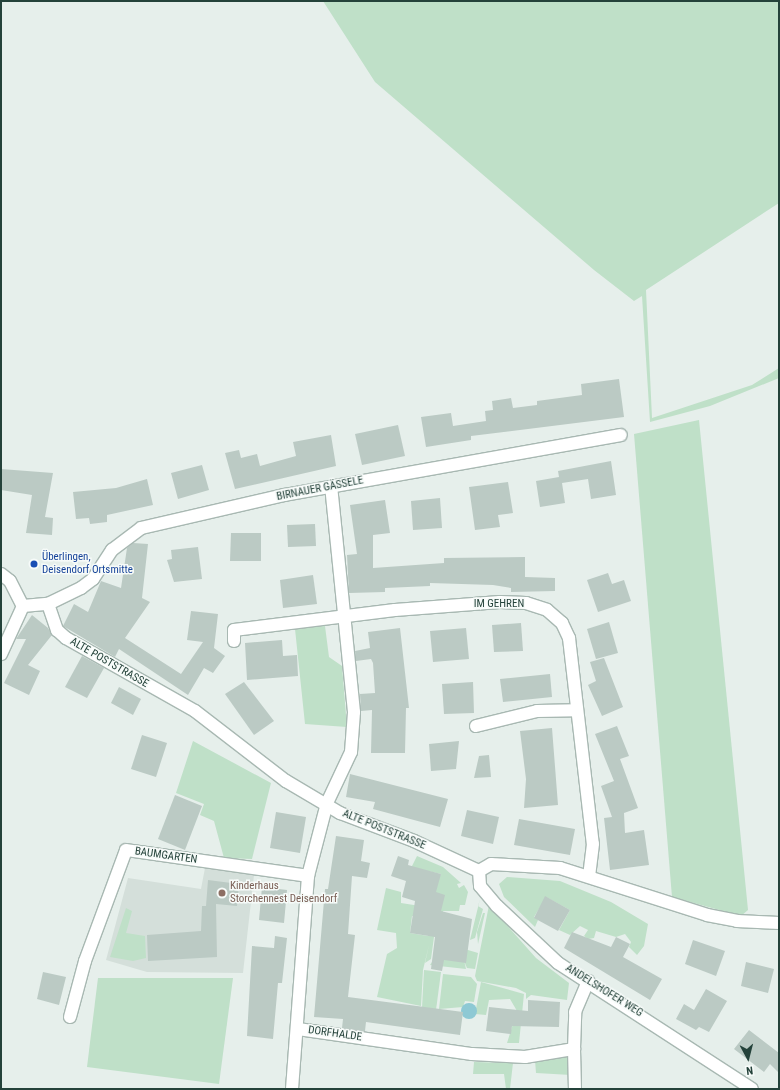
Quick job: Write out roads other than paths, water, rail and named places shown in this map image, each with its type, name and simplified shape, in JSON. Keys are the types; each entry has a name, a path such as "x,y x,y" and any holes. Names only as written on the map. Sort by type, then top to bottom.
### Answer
{"street":[{"name":"BIRNAUER GÄSSELE","path":"48,604 93,579 112,550 141,528 331,487 621,435"},
{"path":"327,803 351,752 354,719 342,618 331,487"},
{"path":"1,574 10,581 23,606"},
{"name":"IM GEHREN","path":"234,640 234,630 500,602 526,603 548,610 562,622 569,638 576,710 593,844 589,875"},
{"path":"23,606 48,604"},
{"name":"ALTE POSTSTRASSE","path":"48,604 57,630 66,638 195,711 286,781 327,803 340,813 414,841 479,871"},
{"path":"1,654 23,606"},
{"path":"476,726 537,711 576,710"},
{"name":"DORFHALDE","path":"327,803 308,876 298,1029 472,1054 525,1057 574,1049"},
{"name":"BAUMGARTEN","path":"70,1017 85,961 126,850 308,876"},
{"path":"479,871 491,864 560,868 589,875 707,915 736,921 779,923"},
{"name":"ANDELSHOFER WEG","path":"479,871 480,886 497,906 558,962 752,1089"},
{"path":"575,1089 575,1012 588,981"},
{"path":"292,1089 298,1029"}],"water":[{"path":"469,1003 475,1005 477,1011 475,1017 469,1019 463,1017 461,1011 463,1005"}],"place":[{"name":"Überlingen, Deisendorf Ortsmitte","path":"34,564"},
{"name":"Kinderhaus Storchennest Deisendorf","path":"222,893"}]}
